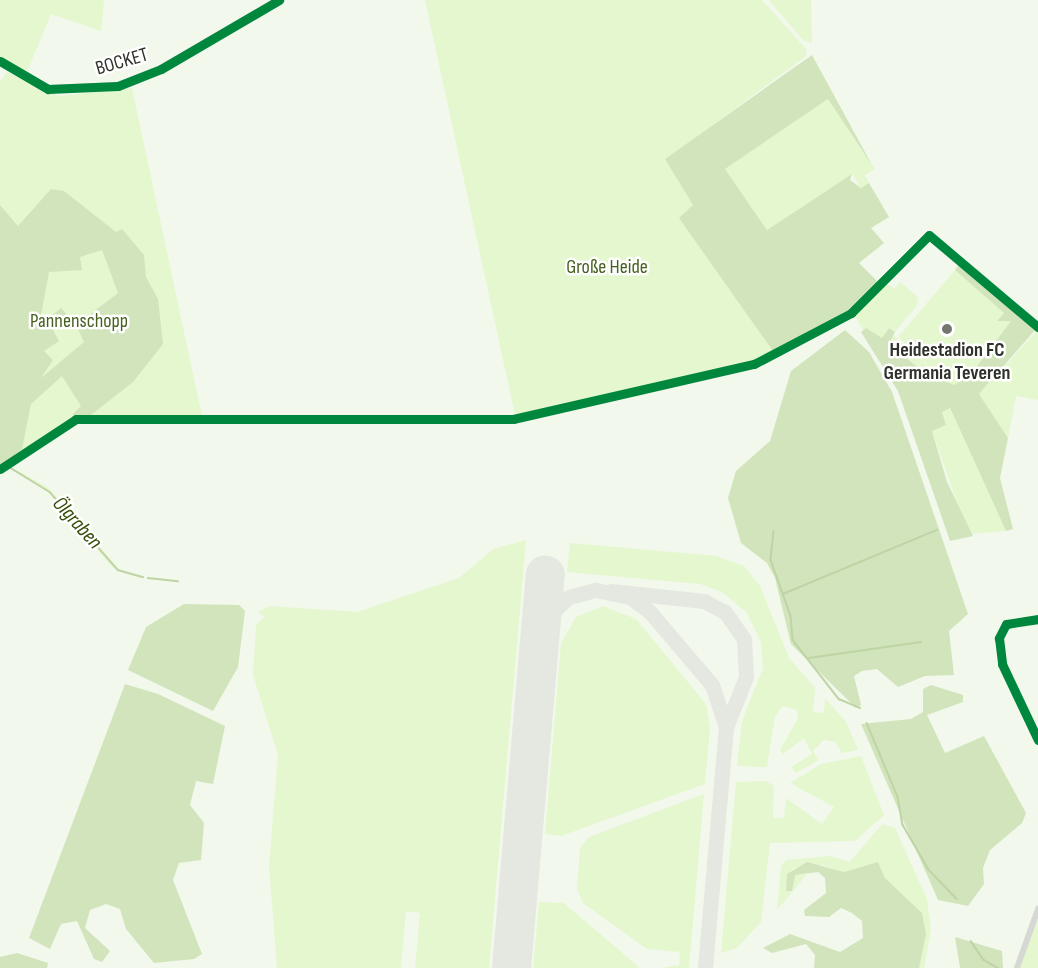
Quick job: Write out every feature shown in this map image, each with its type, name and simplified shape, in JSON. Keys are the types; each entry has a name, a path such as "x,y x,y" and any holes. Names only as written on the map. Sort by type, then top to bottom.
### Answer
{"street":[{"name":"BOCKET","path":"0,61 48,89 118,86 161,69 279,0"},
{"path":"0,469 76,418 504,420 747,365 818,335 851,313 929,235 1038,327"},
{"path":"1038,620 1006,624 999,638 1002,664 1038,740"},
{"path":"1017,968 1031,923 1038,909"},
{"path":"1031,923 1038,916"}],"green space":[{"path":"0,0 104,0 101,31 51,14 26,74 0,57"},
{"name":"Große Heide","path":"425,0 762,0 806,49 806,56 675,153 801,333 756,361 515,415"},
{"path":"769,0 811,0 812,43 803,40"},
{"path":"812,55 872,165 828,99 725,169 767,230 852,174 850,180 861,188 869,183 889,217 871,228 884,243 859,263 880,284 850,312 775,354 679,218 693,205 665,159"},
{"path":"7,72 59,96 132,88 202,416 75,418 0,467 0,81"},
{"path":"828,99 875,169 865,175 869,183 861,188 852,174 767,230 725,169"},
{"name":"Pannenschopp","path":"51,189 64,191 116,232 122,229 144,255 146,277 158,299 163,344 133,382 91,415 72,415 81,406 62,376 31,404 22,449 0,467 0,205 18,226","holes":["102,250 118,293 76,325 84,342 41,378 53,360 44,351 59,341 53,330 69,317 61,308 39,326 49,272 82,270 80,257"]},
{"path":"959,264 1036,329 979,394 1008,438 1000,478 1013,529 1006,531 950,408 942,412 946,425 932,431 947,482 973,536 950,541 898,391 861,332 866,328 882,338 889,328 895,332 889,344 921,370 954,385 971,374 1011,321 997,321 1004,313 955,270"},
{"name":"Heidestadion FC Germania Teveren","path":"955,270 1004,313 998,321 1011,321 971,374 954,386 921,370 889,344 893,335 940,375 898,337"},
{"path":"900,282 919,298 915,308 895,332 889,328 882,338 863,330 854,314 887,283 894,289"},
{"path":"845,330 869,352 892,392 968,614 949,631 954,675 925,676 898,687 877,669 862,671 854,676 861,705 856,708 791,644 775,578 767,563 741,543 728,498 736,471 770,441 791,371"},
{"path":"1038,330 1038,400 1016,396 1008,438 979,394"},
{"path":"949,407 1006,531 968,534 932,431 946,425 942,412"},
{"path":"9,466 47,487 119,569 143,580 112,567 49,493"},
{"path":"526,540 489,968 415,968 420,913 406,911 401,968 277,968 269,866 278,755 253,675 256,625 265,617 258,612 270,606 357,612 459,578 493,549"},
{"path":"570,543 717,556 744,566 760,586 789,658 815,688 813,712 824,713 825,698 846,722 858,750 842,753 835,742 824,740 813,751 819,760 796,773 791,767 812,754 804,738 783,754 780,750 798,718 797,710 783,706 775,716 767,767 737,766 742,721 763,668 761,642 747,613 722,592 700,584 567,572"},
{"path":"184,604 239,605 245,611 238,667 213,711 128,670 146,627"},
{"path":"603,606 636,619 706,704 710,728 705,784 561,836 545,834 561,643 576,617"},
{"path":"125,684 158,694 225,726 213,784 196,781 190,805 204,823 201,860 179,863 173,880 202,954 194,959 154,963 126,929 120,909 106,904 90,910 85,928 110,951 102,962 94,959 77,921 61,924 50,949 29,938"},
{"path":"931,685 963,695 963,702 927,715 945,753 984,736 1026,813 1022,823 990,850 983,868 984,884 968,906 938,900 861,724 911,719 923,712 923,689"},
{"path":"861,756 884,815 855,841 770,843 761,922 737,948 721,953 736,782 766,781 774,786 773,818 784,818 786,798 822,824 834,807 790,783 821,764"},
{"path":"704,794 689,968 661,968 679,965 680,952 647,949 583,903 577,889 580,848 589,837"},
{"path":"882,824 895,828 927,899 931,929 924,968 919,968 922,913 885,878 878,862 844,872 822,865 793,868 792,882 795,875 807,874 777,910 781,866 787,860 829,856 850,862"},
{"path":"807,862 844,872 878,862 885,878 922,913 926,934 919,968 814,968 815,955 806,944 772,953 763,948 790,934 840,952 863,938 862,921 841,908 829,917 805,916 804,910 826,893 825,878 818,872 795,875 792,891 786,891 787,874"},
{"path":"539,902 564,903 640,968 533,968"},
{"path":"1038,920 1038,968 1020,968 1029,936"},
{"path":"955,937 1002,951 1003,968 960,968"},
{"path":"17,953 48,963 47,968 0,968 0,957"}],"waterway":[{"name":"Ölgraben","path":"9,467 50,492 118,570 143,577"},
{"path":"783,594 937,530"},
{"path":"774,531 771,560 791,616 793,640 839,699 860,708"},
{"name":"Ölgraben","path":"148,578 178,581"},
{"path":"809,658 921,642"},
{"path":"867,723 898,797 903,825 929,870 957,899"},
{"path":"971,941 984,960 998,968"}],"taxiway":[{"path":"539,640 550,614 569,597 596,590 630,597 650,612 712,685 725,724"},
{"path":"611,591 704,601 725,612 744,639 746,677 726,727 705,968"}],"runway":[{"path":"511,968 545,574"}],"cycle path":[{"path":"0,61 48,89 118,86 161,69 279,0"},
{"path":"0,469 76,419 513,419 754,364 851,313 929,235 1038,327"},
{"path":"1038,619 1006,624 999,638 1002,664 1038,740"}],"place":[{"name":"Heidestadion FC Germania Teveren","path":"947,329"}]}
